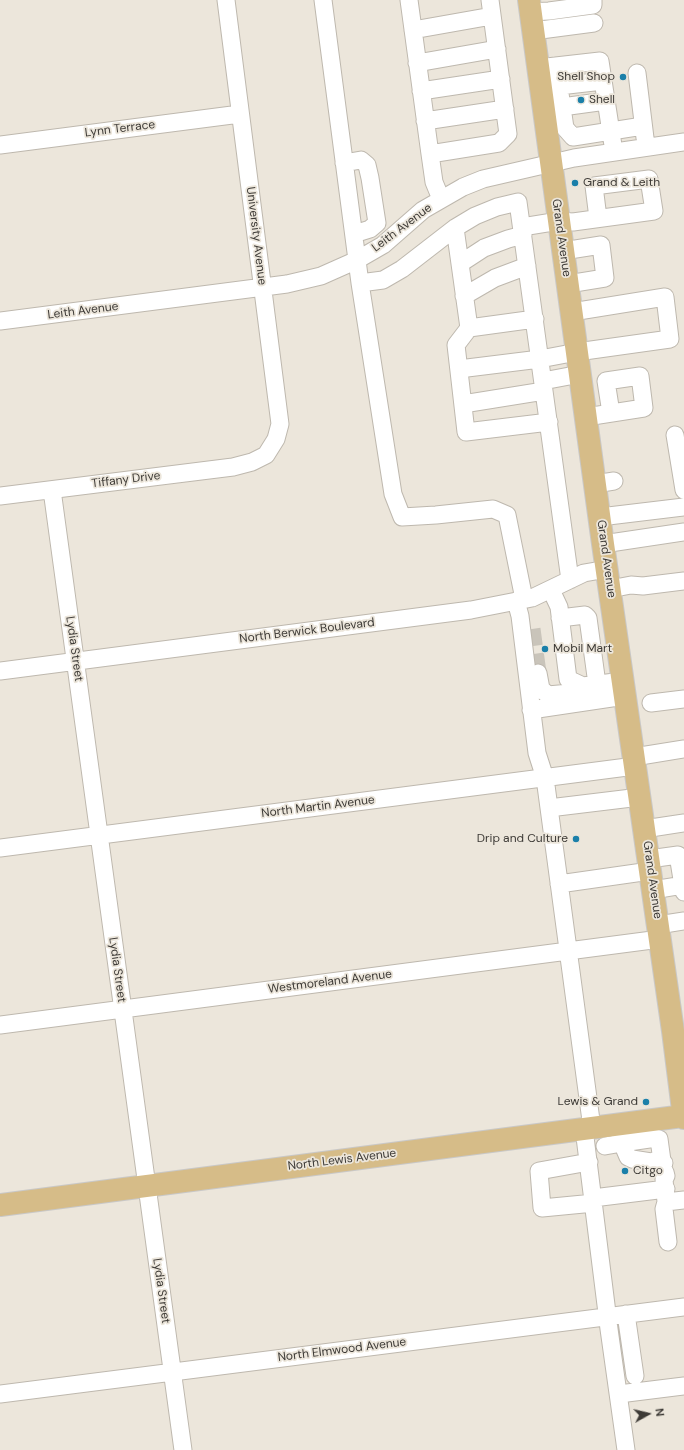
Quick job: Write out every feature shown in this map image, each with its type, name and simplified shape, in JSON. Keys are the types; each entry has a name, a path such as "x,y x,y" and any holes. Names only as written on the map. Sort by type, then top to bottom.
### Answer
{"main road":[{"name":"Grand Avenue","path":"530,14 547,67 551,163 586,417 605,483 600,517 603,544 659,932 678,1021 684,1116"},
{"name":"North Lewis Avenue","path":"0,1204 588,1128 620,1134 684,1116"}],"street":[{"name":"University Avenue","path":"226,0 280,424 276,439 266,454 252,462"},
{"path":"323,0 360,283 393,494 402,517 494,509 507,515 523,600 532,629"},
{"path":"409,0 434,182 441,199"},
{"path":"530,14 593,4 593,0"},
{"path":"413,30 491,8 508,134 499,143 430,154"},
{"path":"530,14 594,23"},
{"path":"417,62 497,49"},
{"path":"614,152 610,126 606,101 600,61 547,67 559,86 565,128 573,137 610,126 643,126"},
{"path":"638,73 646,148"},
{"path":"421,91 501,79"},
{"path":"559,86 603,81"},
{"path":"562,107 606,101"},
{"path":"426,121 505,109"},
{"name":"Lynn Terrace","path":"0,145 240,114"},
{"name":"Leith Avenue","path":"0,321 286,284 321,276 357,260 383,245 423,210 463,187 483,179 574,158 684,142"},
{"path":"344,163 361,160 367,165 371,185 376,223 370,229 354,234"},
{"path":"360,283 383,280 402,269 455,228 475,216 497,207 518,202 570,580"},
{"path":"461,263 484,248 508,239 523,231 559,221 573,222 598,218"},
{"path":"455,228 469,328"},
{"path":"563,251 601,245 605,278 568,284"},
{"path":"464,296 495,278 527,266"},
{"path":"458,369 540,359 577,352 670,340 665,297 572,312"},
{"path":"535,320 469,328 456,345 466,432 548,422"},
{"path":"463,404 544,386 580,374"},
{"path":"586,417 611,413"},
{"path":"675,435 684,490"},
{"name":"Tiffany Drive","path":"0,496 233,467 252,462"},
{"name":"Lydia Street","path":"52,490 183,1450"},
{"path":"600,517 684,507"},
{"path":"603,544 684,532"},
{"name":"North Berwick Boulevard","path":"0,671 471,610 523,600 552,590 584,573 631,585 643,586 684,581"},
{"path":"552,590 559,607 568,679 590,685 624,688"},
{"path":"523,600 520,616 537,753 545,778 568,951 588,1128 589,1162 626,1450"},
{"path":"560,618 585,615 588,618 590,685"},
{"path":"538,672 541,689 548,695 570,693 590,685"},
{"path":"532,710 624,688"},
{"path":"651,703 684,699"},
{"name":"North Martin Avenue","path":"0,848 545,778 635,762 684,749"},
{"path":"549,808 640,797"},
{"path":"644,828 684,823"},
{"path":"559,884 651,873 678,855 684,888"},
{"path":"651,873 684,888"},
{"name":"Westmoreland Avenue","path":"0,1025 568,951 659,932 684,921"},
{"path":"605,1146 620,1134 659,1139 668,1242"},
{"path":"589,1162 539,1171 542,1208 594,1201 663,1173"},
{"path":"663,1173 684,1200"},
{"name":"North Elmwood Avenue","path":"0,1394 684,1307"},
{"path":"626,1314 635,1376"},
{"path":"627,1394 684,1386"}],"tunnel":[{"path":"532,629 538,673"}],"place":[{"name":"Shell Shop","path":"623,77"},
{"name":"Shell","path":"581,100"},
{"name":"Grand & Leith","path":"575,183"},
{"name":"Mobil Mart","path":"545,649"},
{"name":"Drip and Culture","path":"576,839"},
{"name":"Lewis & Grand","path":"646,1102"},
{"name":"Citgo","path":"625,1171"}]}
